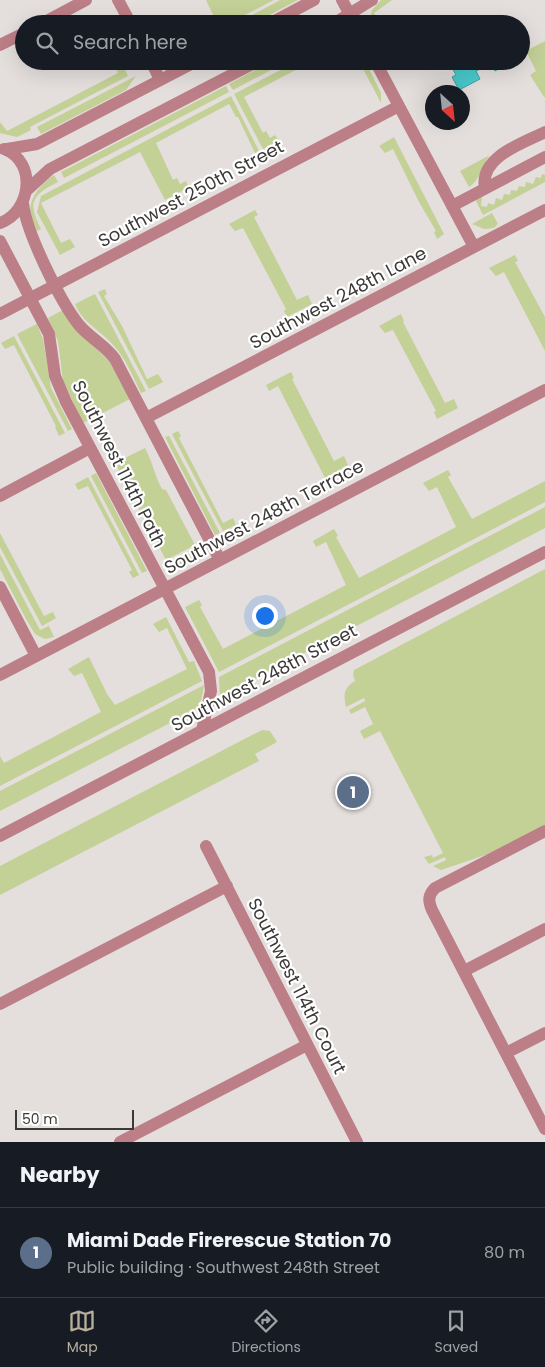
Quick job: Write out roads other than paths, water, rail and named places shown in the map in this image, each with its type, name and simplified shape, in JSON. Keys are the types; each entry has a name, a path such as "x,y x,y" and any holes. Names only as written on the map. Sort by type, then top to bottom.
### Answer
{"street":[{"path":"58,15 86,0"},
{"path":"118,0 126,15"},
{"path":"285,15 314,0"},
{"path":"342,0 351,15"},
{"path":"357,15 372,0"},
{"path":"0,45 15,37"},
{"path":"155,70 160,80"},
{"path":"4,149 37,144 179,70"},
{"path":"27,190 50,168 241,70"},
{"path":"380,70 474,247"},
{"name":"Southwest 250th Street","path":"0,314 399,106"},
{"path":"486,188 485,177 492,163 503,154 545,132"},
{"path":"0,223 12,217 23,203 27,190 24,169 4,149"},
{"path":"452,206 545,157"},
{"path":"23,203 28,230 56,285 81,327 102,344 115,359 220,560"},
{"name":"Southwest 248th Lane","path":"146,418 545,210"},
{"name":"Southwest 114th Path","path":"0,241 50,337 57,381 90,448 210,675 211,694 202,730"},
{"name":"Southwest 248th Terrace","path":"0,675 545,390"},
{"path":"0,496 90,448"},
{"name":"Southwest 248th Street","path":"0,836 545,552"},
{"path":"0,587 36,656"},
{"path":"545,832 435,888 430,894 432,910 545,1129"},
{"name":"Southwest 114th Court","path":"206,846 357,1142"},
{"path":"0,1004 227,886"},
{"path":"464,971 545,928"},
{"path":"506,1053 545,1033"},
{"path":"120,1142 307,1045"}],"water":[{"path":"453,70 478,70 476,71 480,79 469,85 456,85 452,77 456,75"}],"place":[{"name":"Miami Dade Firerescue Station 70","path":"353,792"}]}
